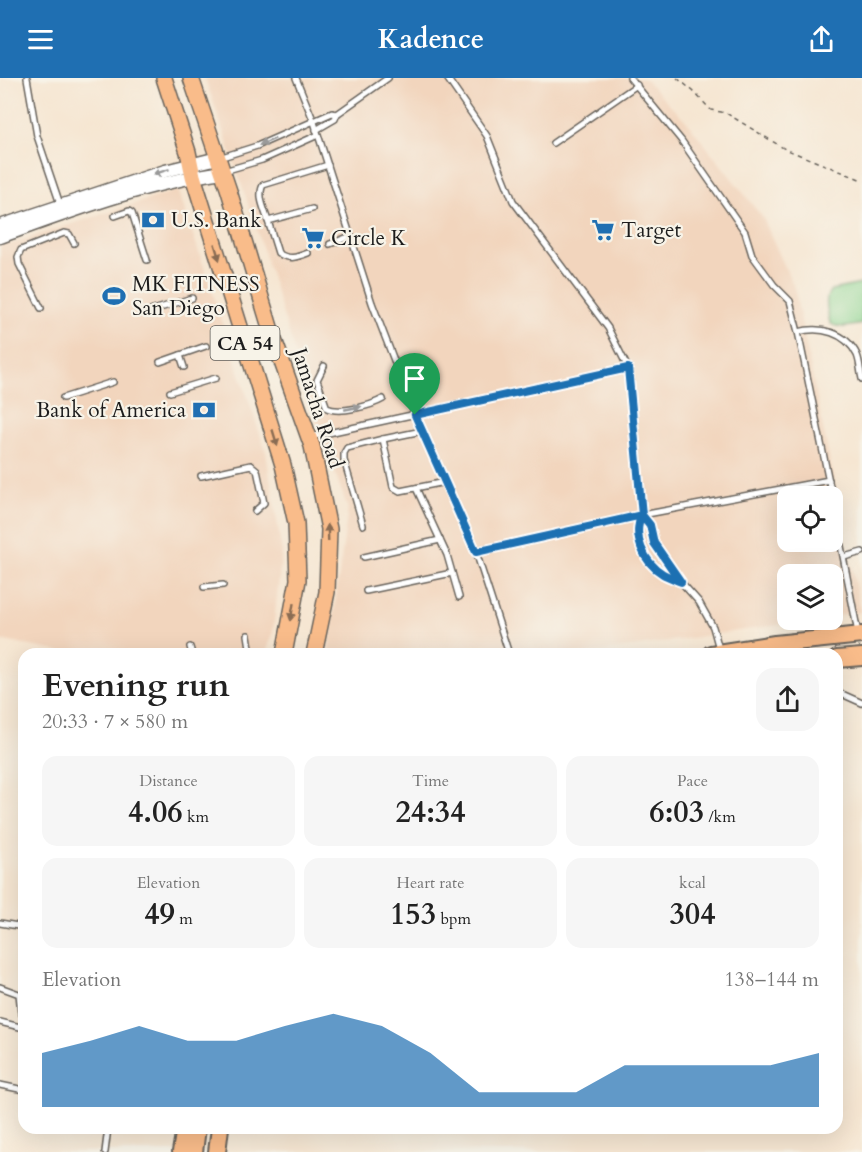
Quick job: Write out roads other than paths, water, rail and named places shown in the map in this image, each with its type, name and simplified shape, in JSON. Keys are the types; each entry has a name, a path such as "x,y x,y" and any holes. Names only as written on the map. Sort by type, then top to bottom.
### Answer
{"highway":[{"path":"762,648 860,635"},
{"path":"843,659 862,657"},
{"path":"181,1152 184,1134"},
{"path":"194,1152 196,1134"},
{"path":"217,1152 219,1134"}],"main road":[{"name":"CA 54","path":"164,78 283,465 296,523 297,580 285,648"},
{"name":"Jamacha Road","path":"191,78 272,334 309,437 329,529 327,592 315,648"}],"street":[{"path":"0,226 62,210 191,170 220,165"},
{"path":"0,237 62,210"}],"lane":[{"path":"27,78 37,136 62,210"},
{"path":"296,78 314,122 372,303 415,415 476,552 507,648"},
{"path":"220,165 262,160 317,133 335,119 337,114 388,78"},
{"path":"447,78 487,136 513,201 608,328 628,368 642,515 650,525 654,543 681,582 699,602 713,627 716,648"},
{"path":"630,78 681,140 745,232 752,255 774,285 790,301 830,486"},
{"path":"553,143 637,85"},
{"path":"220,165 332,113 337,114"},
{"path":"308,254 286,259 278,253 260,195 263,185 328,165"},
{"path":"268,222 312,209"},
{"path":"115,216 129,211 132,213 147,260"},
{"path":"41,308 19,264 18,257 21,250 64,233 69,234 74,243"},
{"path":"330,244 351,236"},
{"path":"144,313 192,298"},
{"path":"798,332 811,328 838,335 857,355 862,379"},
{"path":"160,362 206,346"},
{"path":"180,355 184,367"},
{"path":"324,366 317,380 327,408 334,412 376,403 383,399"},
{"path":"309,437 628,368"},
{"path":"170,392 189,383 216,378"},
{"path":"63,398 113,382"},
{"path":"363,525 344,460 347,448 422,431"},
{"path":"383,439 393,487 400,491 446,482"},
{"path":"201,476 251,465 257,470 264,503 255,511"},
{"path":"476,552 642,515 829,480"},
{"path":"416,488 440,540 459,597"},
{"path":"642,515 636,526 642,550 650,564 662,574 681,582"},
{"path":"364,557 440,540"},
{"path":"843,552 860,635"},
{"path":"844,557 862,552"},
{"path":"366,591 452,573"},
{"path":"204,587 223,585"},
{"path":"248,635 250,648"},
{"path":"843,694 862,703"},
{"path":"0,923 18,926"},
{"path":"0,987 18,994"},
{"path":"0,1022 18,1026"},
{"path":"0,1085 18,1089"},
{"path":"105,1152 107,1134"}],"place":[{"name":"U.S. Bank","path":"153,220"},
{"name":"Target","path":"603,230"},
{"name":"Circle K","path":"313,238"},
{"name":"MK FITNESS San Diego","path":"114,296"},
{"name":"Bank of America","path":"204,410"}]}
